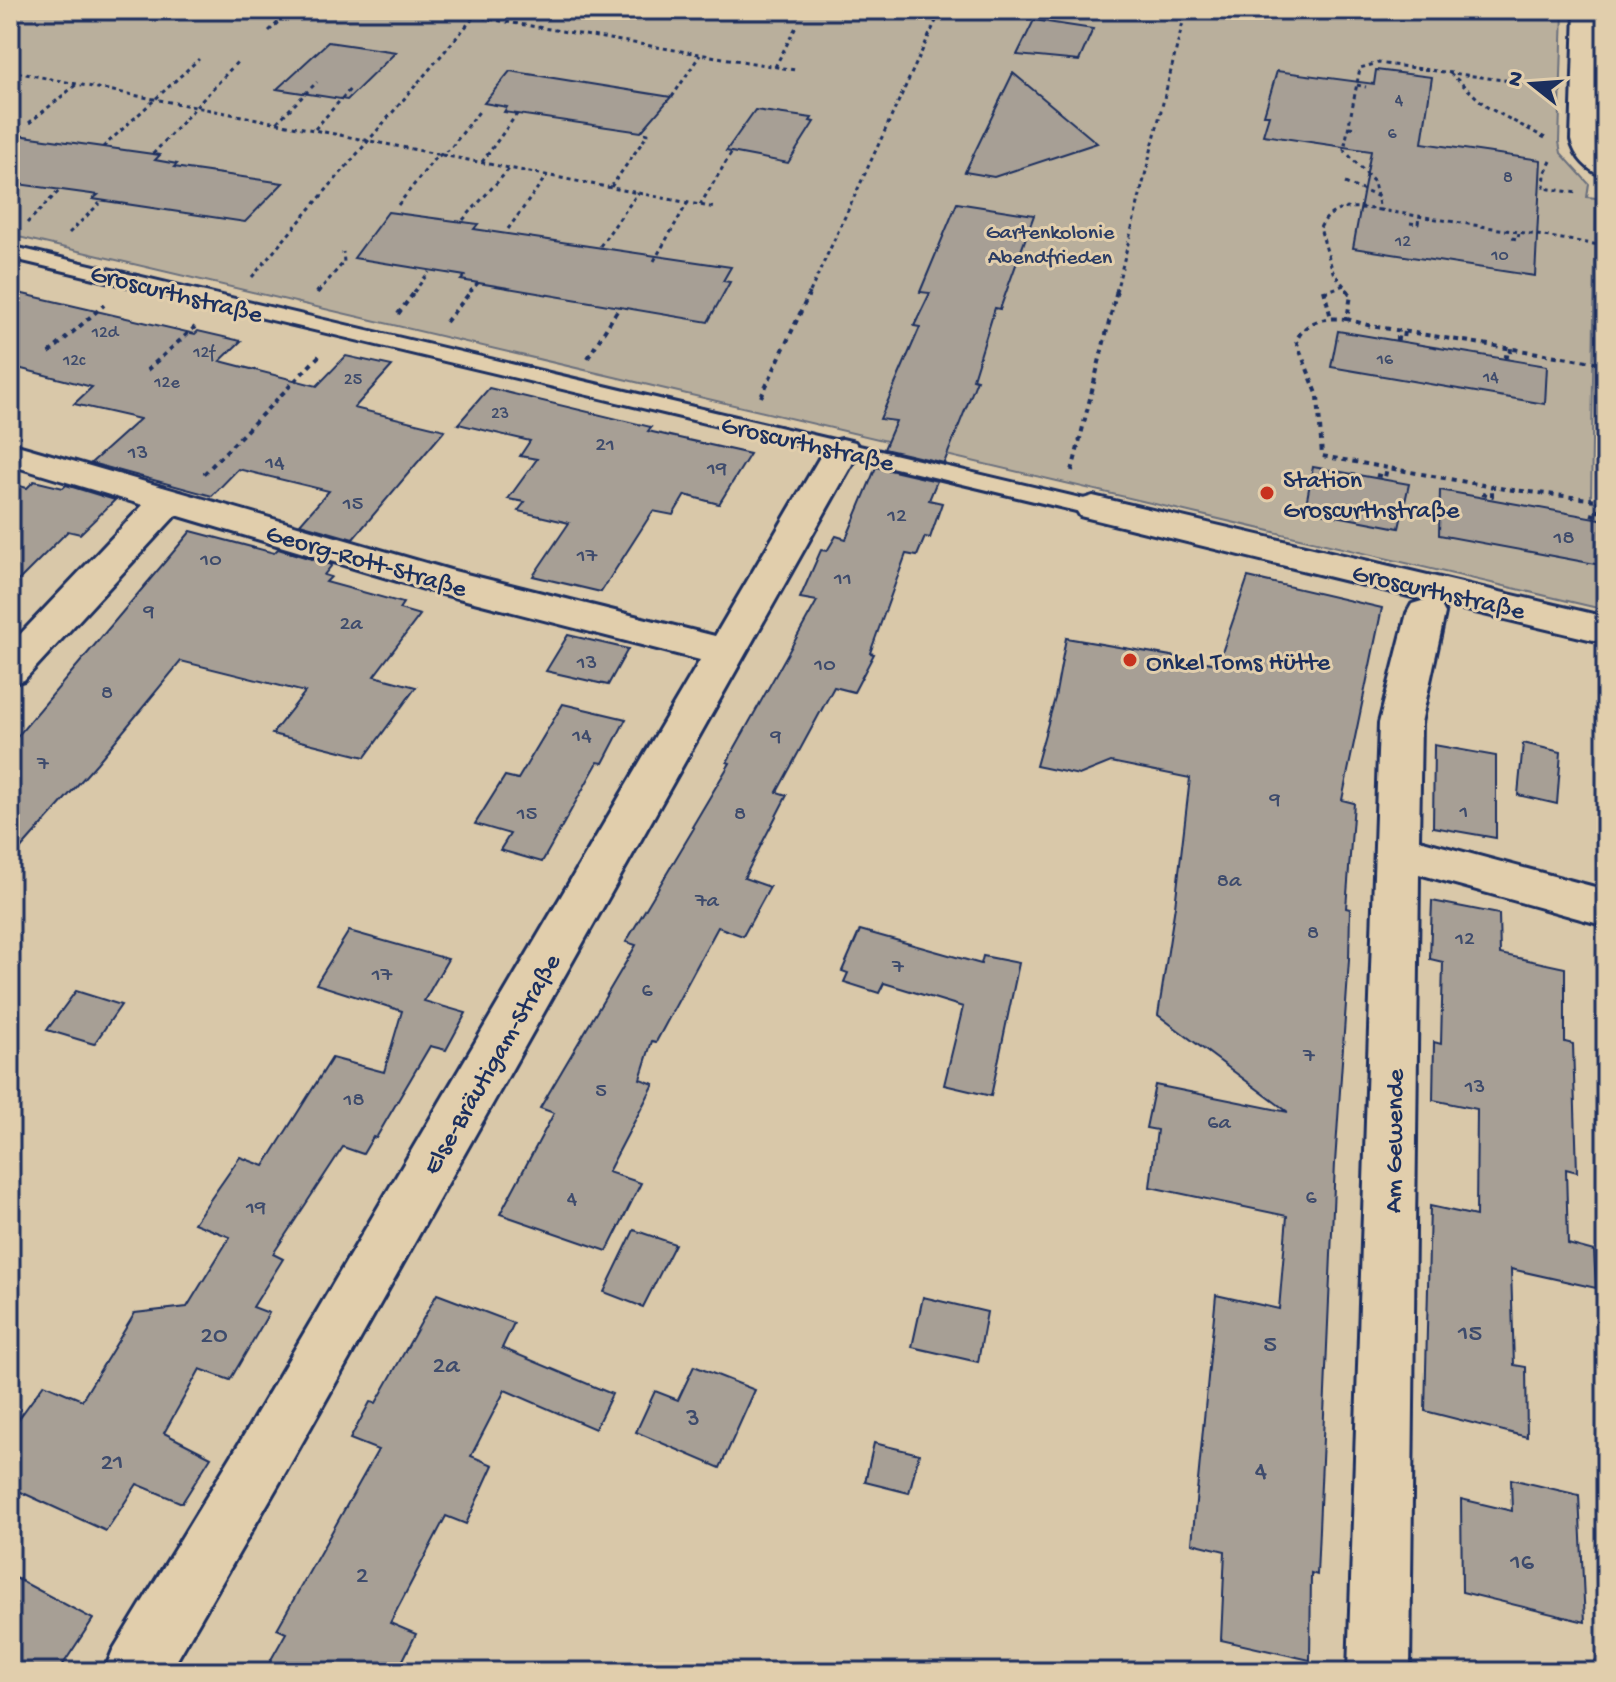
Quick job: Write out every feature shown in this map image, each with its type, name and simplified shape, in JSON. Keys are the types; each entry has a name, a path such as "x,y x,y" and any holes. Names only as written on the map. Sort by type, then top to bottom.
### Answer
{"street":[{"path":"1588,10 1585,140 1597,160"},
{"name":"Else-Bräutigam-Straße","path":"135,1672 268,1448 842,450"},
{"name":"Georg-Rott-Straße","path":"10,454 445,582 727,653"},
{"path":"10,670 168,501"},
{"name":"Groscurthstraße","path":"1079,505 1606,630"},
{"name":"Am Gewende","path":"1379,1672 1400,723 1426,613"},
{"path":"1399,851 1606,908"}],"lane":[{"name":"Groscurthstraße","path":"10,252 1079,505"}],"path":[{"path":"269,31 291,10"},
{"path":"435,10 795,70"},
{"path":"229,305 480,10"},
{"path":"747,428 941,10"},
{"path":"1079,505 1186,10"},
{"path":"775,67 796,27"},
{"path":"672,97 701,54"},
{"path":"103,147 199,59"},
{"path":"153,154 238,61"},
{"path":"1380,210 1374,182 1344,150 1360,68 1371,63 1586,91"},
{"path":"10,71 715,208"},
{"path":"1450,73 1487,107 1563,148 1597,160"},
{"path":"277,122 317,82"},
{"path":"29,123 77,84"},
{"path":"1357,85 1366,87"},
{"path":"315,130 352,87"},
{"path":"398,205 441,154 450,149 481,109"},
{"path":"482,162 517,114"},
{"path":"1349,127 1357,128"},
{"path":"611,187 648,134 641,132"},
{"path":"700,205 732,152"},
{"path":"463,220 510,168"},
{"path":"508,229 547,175"},
{"path":"1345,183 1379,197"},
{"path":"20,231 60,190"},
{"path":"600,246 638,193"},
{"path":"654,261 688,202"},
{"path":"1347,319 1351,295 1333,272 1321,237 1323,219 1330,212 1349,206 1606,246"},
{"path":"1410,223 1418,224 1419,217"},
{"path":"1512,238 1518,239 1519,232"},
{"path":"294,320 344,262 343,252"},
{"path":"378,340 429,272"},
{"path":"422,351 478,283"},
{"path":"1331,318 1324,290 1344,285"},
{"path":"49,353 106,304"},
{"path":"572,386 620,306"},
{"path":"1606,364 1347,319 1331,318 1306,326 1296,341 1318,396 1322,456 1492,487 1598,500 1606,498"},
{"path":"147,370 197,325"},
{"path":"1395,338 1403,339 1404,331"},
{"path":"168,501 184,495 343,332"},
{"path":"1504,356 1510,357 1511,348"},
{"path":"1376,475 1385,477 1387,468"},
{"path":"1482,494 1492,496 1492,487"},
{"path":"1591,514 1598,516 1598,500"}],"green space":[{"name":"Gartenkolonie Abendfrieden","path":"10,10 1563,10 1559,142 1561,153 1589,184 1587,197 1596,198 1591,501 1606,504 1606,610 10,235"}],"building":[{"path":"1034,20 1093,29 1079,61 1017,55"},
{"path":"328,42 396,52 347,100 277,89"},
{"path":"1376,70 1432,77 1422,143 1541,160 1535,276 1353,248 1371,151 1263,135 1269,115 1264,115 1277,71 1374,84"},
{"path":"510,71 671,97 641,132 504,112 507,107 484,103"},
{"path":"1013,73 1097,143 994,177 965,172"},
{"path":"755,110 812,118 810,121 814,122 788,163 726,151"},
{"path":"10,134 160,155 155,160 177,164 174,167 283,183 245,222 93,199 98,195 10,183"},
{"path":"957,203 1034,215 1000,309 995,308 973,379 977,380 944,463 884,449 896,421 880,419 920,327 914,326 930,293 920,292"},
{"path":"388,212 478,224 474,229 731,267 723,281 730,282 708,322 461,280 465,276 354,258"},
{"path":"10,291 195,334 198,331 241,341 220,361 317,386 346,356 392,366 354,408 445,430 353,539 300,524 329,491 238,469 212,496 91,463 140,419 74,404 92,387 10,366"},
{"path":"1338,331 1547,366 1545,404 1331,367"},
{"path":"489,388 651,427 648,431 750,454 719,504 685,495 673,515 653,511 601,592 533,576 569,523 518,511 525,502 508,499 537,459 520,456 530,441 458,424"},
{"path":"876,467 937,481 929,500 942,503 930,538 925,537 917,556 906,554 870,653 874,654 854,692 834,687 777,792 787,795 744,878 770,887 743,936 718,927 656,1042 652,1041 640,1079 654,1084 608,1172 641,1183 607,1251 500,1214 554,1113 540,1108 636,945 626,942 694,828 730,763 727,762 817,601 800,598 821,550 827,551 836,536 846,539"},
{"path":"1313,467 1409,484 1399,528 1305,510"},
{"path":"34,481 63,488 66,485 115,500 80,534 68,531 10,589 10,483 27,488"},
{"path":"1440,490 1606,520 1606,566 1439,535"},
{"path":"191,531 274,553 278,549 332,565 324,575 331,577 326,582 403,603 399,609 420,615 374,676 416,687 365,757 272,734 305,692 181,661 97,763 10,861 10,745"},
{"path":"1248,577 1382,608 1342,800 1354,803 1346,908 1350,909 1349,960 1335,1163 1317,1575 1311,1573 1310,1660 1221,1640 1225,1551 1192,1543 1216,1295 1279,1309 1287,1216 1150,1187 1157,1130 1146,1128 1155,1085 1288,1112 1158,1015 1190,778 1111,762 1079,775 1036,766 1055,698 1066,638 1218,664"},
{"path":"568,635 628,649 608,685 546,671"},
{"path":"563,704 626,719 603,763 598,762 542,862 500,850 510,834 475,824 505,776 518,779"},
{"path":"1523,743 1561,752 1557,804 1518,795"},
{"path":"1434,745 1496,756 1496,838 1433,827"},
{"path":"1432,901 1499,914 1500,954 1565,968 1565,1042 1573,1044 1577,1172 1566,1169 1568,1244 1594,1251 1596,1288 1511,1269 1514,1365 1526,1367 1527,1437 1425,1411 1430,1206 1476,1216 1477,1109 1433,1100 1434,1042 1441,1044 1443,962 1430,959"},
{"path":"860,930 981,964 983,956 1019,963 991,1096 944,1085 963,1007 884,983 879,993 844,982 848,973 842,971"},
{"path":"349,931 448,959 424,1001 466,1013 446,1050 430,1046 376,1138 373,1137 363,1154 343,1147 273,1254 283,1259 253,1307 269,1313 230,1380 200,1369 164,1433 211,1457 182,1503 137,1484 106,1531 10,1487 10,1431 44,1384 82,1400 135,1313 187,1307 230,1237 194,1223 240,1157 264,1166 332,1058 384,1072 402,1011 316,984"},
{"path":"76,991 121,1005 94,1044 47,1030"},
{"path":"634,1230 675,1244 643,1307 604,1292"},
{"path":"437,1294 514,1323 502,1348 612,1394 595,1429 505,1390 471,1456 493,1465 466,1524 446,1516 390,1623 416,1634 397,1672 264,1672 286,1633 277,1629 378,1450 350,1439 370,1402 376,1403"},
{"path":"923,1297 987,1312 978,1362 912,1347"},
{"path":"694,1366 755,1390 720,1468 636,1432 655,1391 678,1400"},
{"path":"874,1443 919,1454 909,1493 865,1482"},
{"path":"1511,1479 1579,1495 1585,1622 1462,1592 1461,1499 1512,1511"},
{"path":"10,1575 93,1619 58,1672 10,1672"}],"place":[{"name":"Station Groscurthstraße","path":"1267,493"},
{"name":"Onkel Toms Hütte","path":"1130,660"}]}
